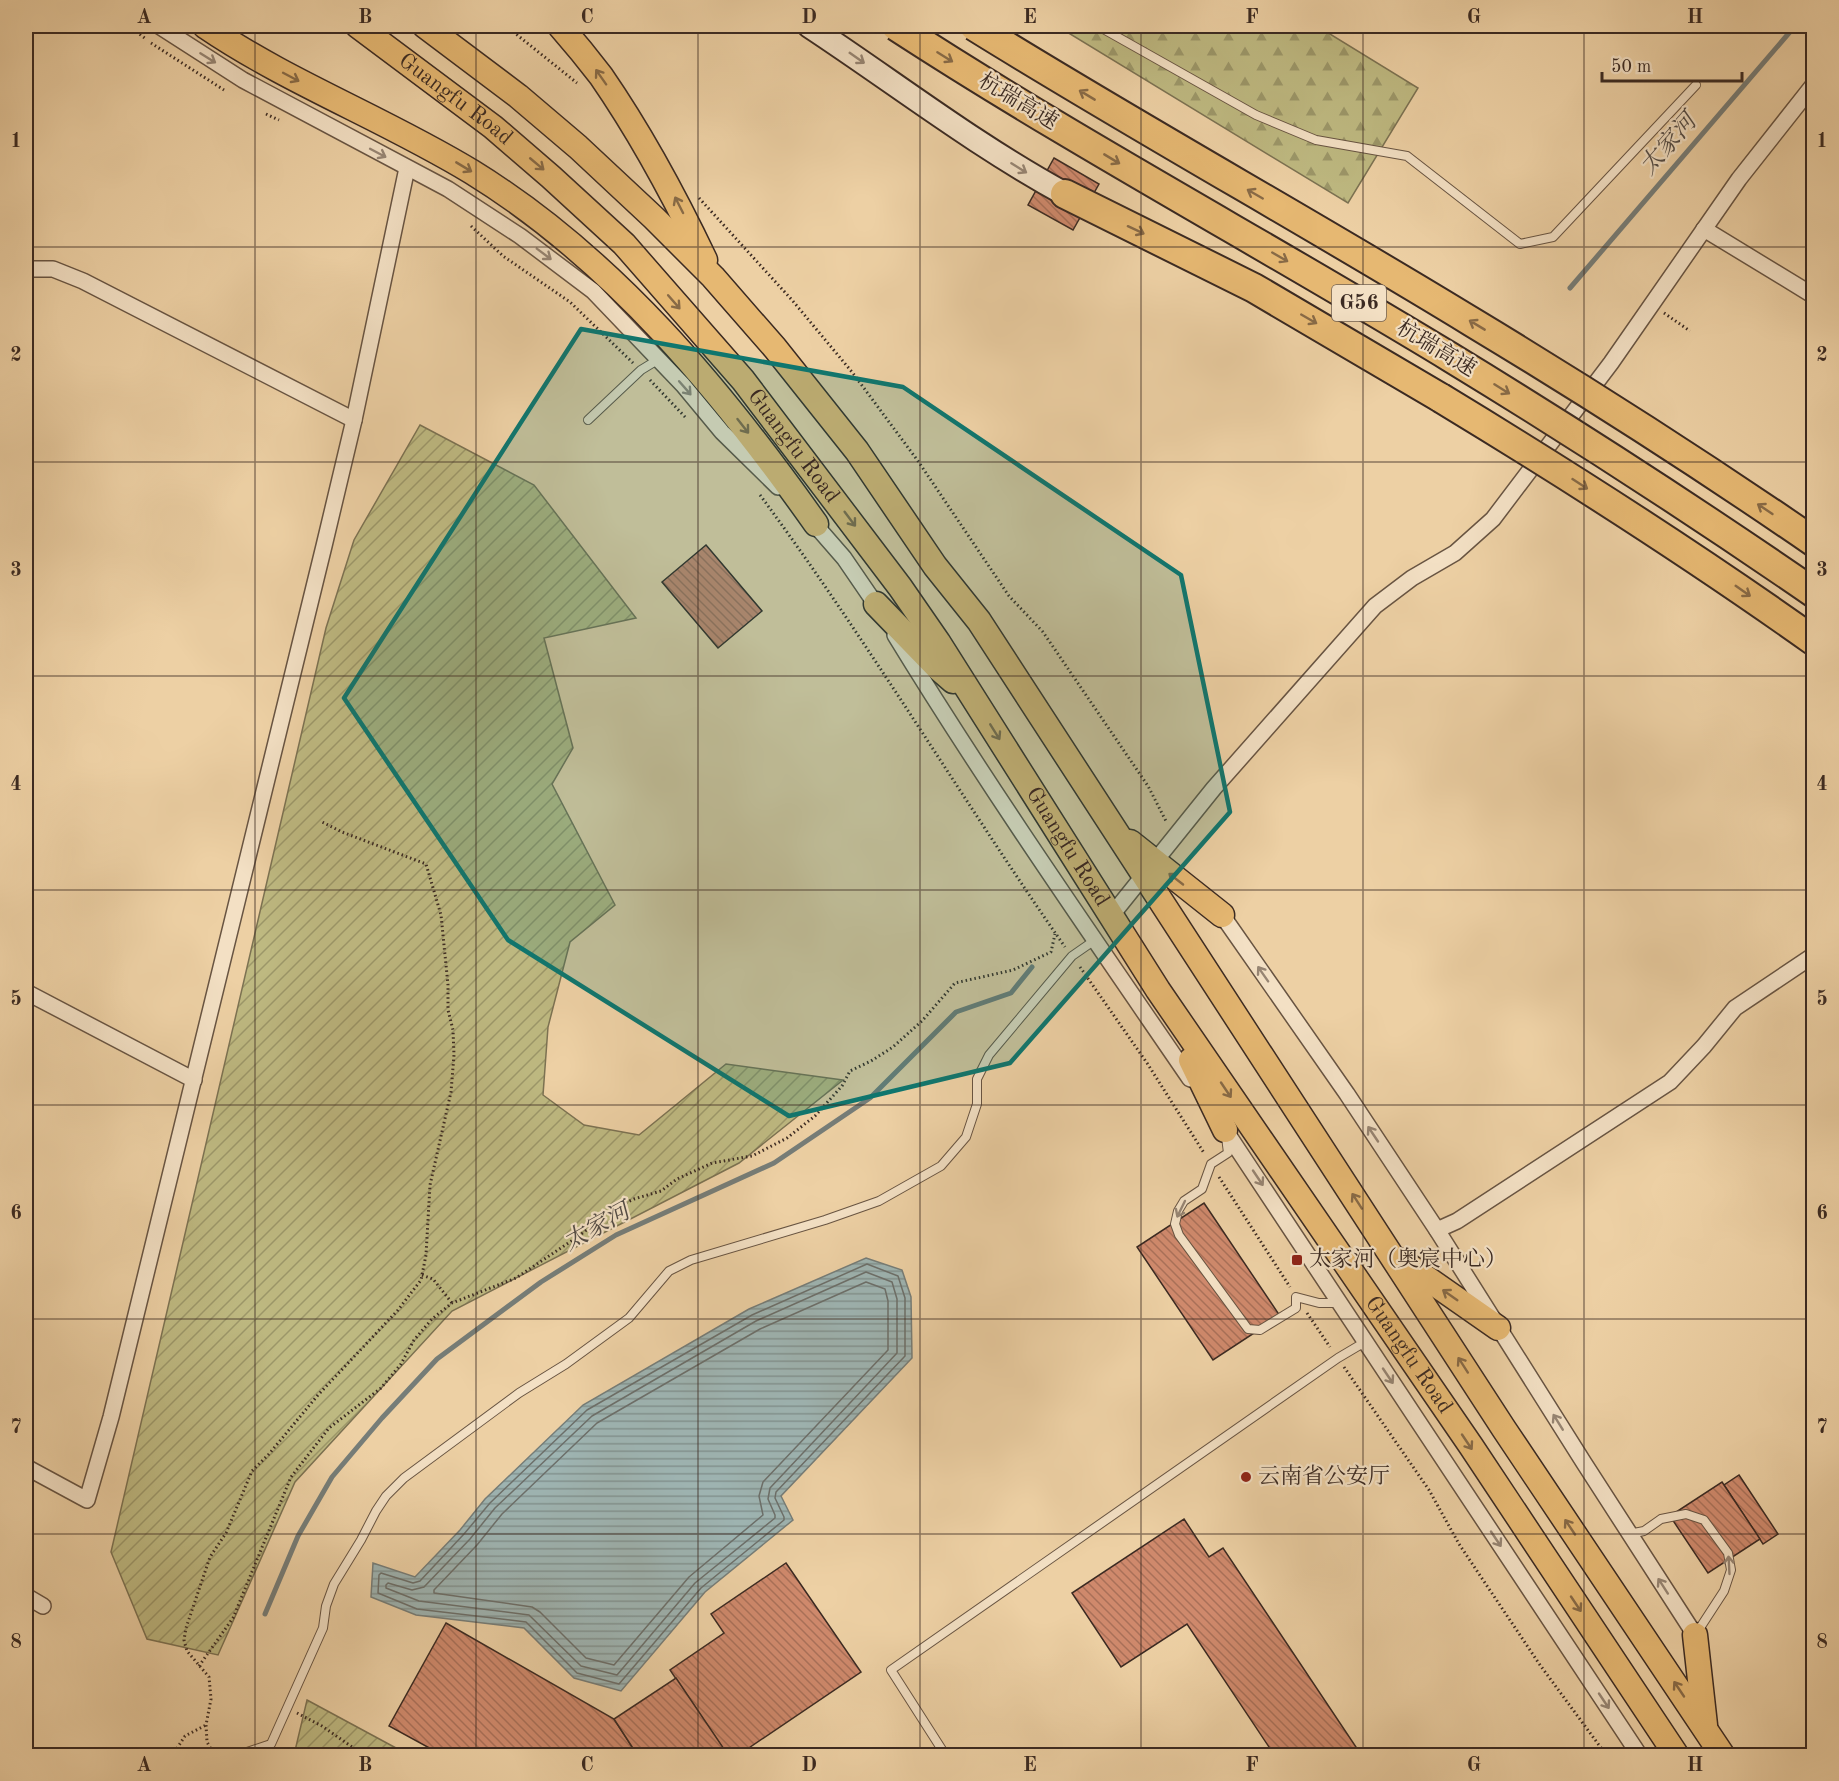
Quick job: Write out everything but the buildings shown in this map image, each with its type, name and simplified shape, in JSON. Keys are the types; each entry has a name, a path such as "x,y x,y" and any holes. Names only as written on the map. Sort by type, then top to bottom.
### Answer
{"highway":[{"name":"杭瑞高速","path":"896,26 1071,134 1535,409 1693,511 1814,593"},
{"name":"杭瑞高速","path":"974,26 1111,110 1548,368 1814,542"},
{"path":"1065,194 1254,288 1441,398 1645,526 1814,641"}],"main road":[{"path":"205,26 271,67 416,140 468,169 537,217 604,275 659,330 725,402 816,524"},
{"name":"Guangfu Road","path":"358,26 493,127 624,244 743,380 814,472 900,587 974,699 1158,990 1471,1446 1677,1755"},
{"name":"Guangfu Road","path":"425,26 518,96 578,147 654,218 713,277 775,348 857,452 935,566 979,621 1113,829 1149,869 1391,1254 1510,1438 1723,1755"},
{"path":"560,26 599,74 620,105 678,202 713,277"},
{"path":"809,26 955,126 1019,168 1065,194"},
{"path":"876,604 938,668 974,699"},
{"path":"1149,869 1222,915"},
{"path":"1158,990 1225,1130"},
{"path":"1391,1254 1498,1328"},
{"path":"1695,1635 1706,1730"}],"street":[{"path":"159,26 243,80 448,189 520,236 593,291 659,359 722,432 816,524 844,558 876,604 944,714 1033,850 1225,1130 1640,1755"},
{"path":"1111,916 1173,837 1375,606 1413,578 1455,553 1493,519 1611,363 1739,179 1814,84"},
{"path":"26,1467 87,1500 111,1417 354,420 407,168"},
{"path":"1704,229 1814,296"},
{"path":"26,269 53,269 83,281 354,420"},
{"path":"1222,915 1347,1094 1437,1230 1695,1635"},
{"path":"1437,1230 1456,1221 1670,1082 1735,1008 1814,955"},
{"path":"26,992 194,1080"},
{"path":"26,1596 43,1606"}],"lane":[{"path":"1098,26 1256,115 1316,140 1407,156 1520,244 1553,237 1696,85"},
{"path":"588,420 641,370 659,359"},
{"path":"235,1755 271,1744 323,1628 326,1606 334,1584 381,1503 404,1478 519,1393 566,1364 629,1318 669,1271 692,1260 825,1220 879,1201 940,1167 966,1137 977,1104 976,1079 988,1055 1072,957 1095,940"},
{"path":"1225,1130 1228,1153 1211,1164 1202,1189 1184,1201 1178,1211 1175,1224 1179,1235 1248,1329 1260,1330 1296,1308 1296,1297 1319,1303 1340,1303"},
{"path":"946,1755 891,1670 1338,1358 1365,1342"},
{"path":"1629,1534 1644,1531 1661,1519 1686,1514 1704,1520 1728,1553 1731,1570 1724,1591 1695,1635"}],"path":[{"path":"129,26 154,46 231,93"},
{"path":"506,26 578,83"},
{"path":"260,110 280,121"},
{"path":"697,195 792,300 852,372 918,461 1009,596 1043,632 1148,786 1173,837"},
{"path":"470,224 503,256 570,302 641,370 689,421"},
{"path":"1651,304 1690,331"},
{"path":"758,492 798,546 1072,957 1147,1063 1296,1297 1429,1490 1459,1544 1540,1665 1607,1755"},
{"path":"214,1755 207,1742 206,1725 211,1699 208,1677 187,1651 184,1640 210,1557 226,1533 252,1471 318,1395 398,1310 421,1280 430,1185 451,1092 454,1055 453,1030 448,1010 448,985 441,915 426,864 342,832 320,821"},
{"path":"200,1666 233,1618 291,1477 329,1428 381,1388 401,1364 414,1340 432,1319 452,1303 516,1278 579,1236 612,1209 634,1199 661,1191 677,1179 712,1163 752,1156 787,1138 815,1116 842,1086 850,1071 893,1047 922,1021 955,983 1013,970 1051,951 1056,933"},
{"path":"422,1275 433,1279 452,1303"},
{"path":"287,1708 322,1726 355,1749 377,1755"},
{"path":"172,1755 185,1736 206,1725"}],"highlighted area":[{"path":"581,329 903,387 1181,575 1230,812 1010,1063 789,1116 508,940 344,698"}],"green space":[{"path":"1057,26 1317,26 1418,88 1348,203"},
{"path":"420,425 534,485 636,618 544,638 573,748 552,784 615,905 570,942 548,1027 543,1095 584,1125 639,1135 726,1064 843,1080 739,1163 452,1311 295,1482 218,1655 147,1639 111,1552 326,628 354,540"},
{"path":"307,1700 409,1755 294,1755"}],"water":[{"path":"866,1258 902,1270 911,1297 912,1358 781,1496 793,1520 705,1592 621,1691 574,1678 524,1628 416,1615 371,1597 373,1563 415,1577 460,1530 485,1499 583,1405 749,1309"}],"waterway":[{"name":"太家河","path":"1570,288 1795,26"},
{"name":"太家河","path":"265,1614 298,1536 332,1477 382,1418 437,1359 541,1282 616,1235 774,1163 870,1098 956,1012 1011,993 1032,967"}],"place":[{"name":"太家河（奥宸中心）","path":"1297,1260"},
{"name":"云南省公安厅","path":"1246,1477"}]}
